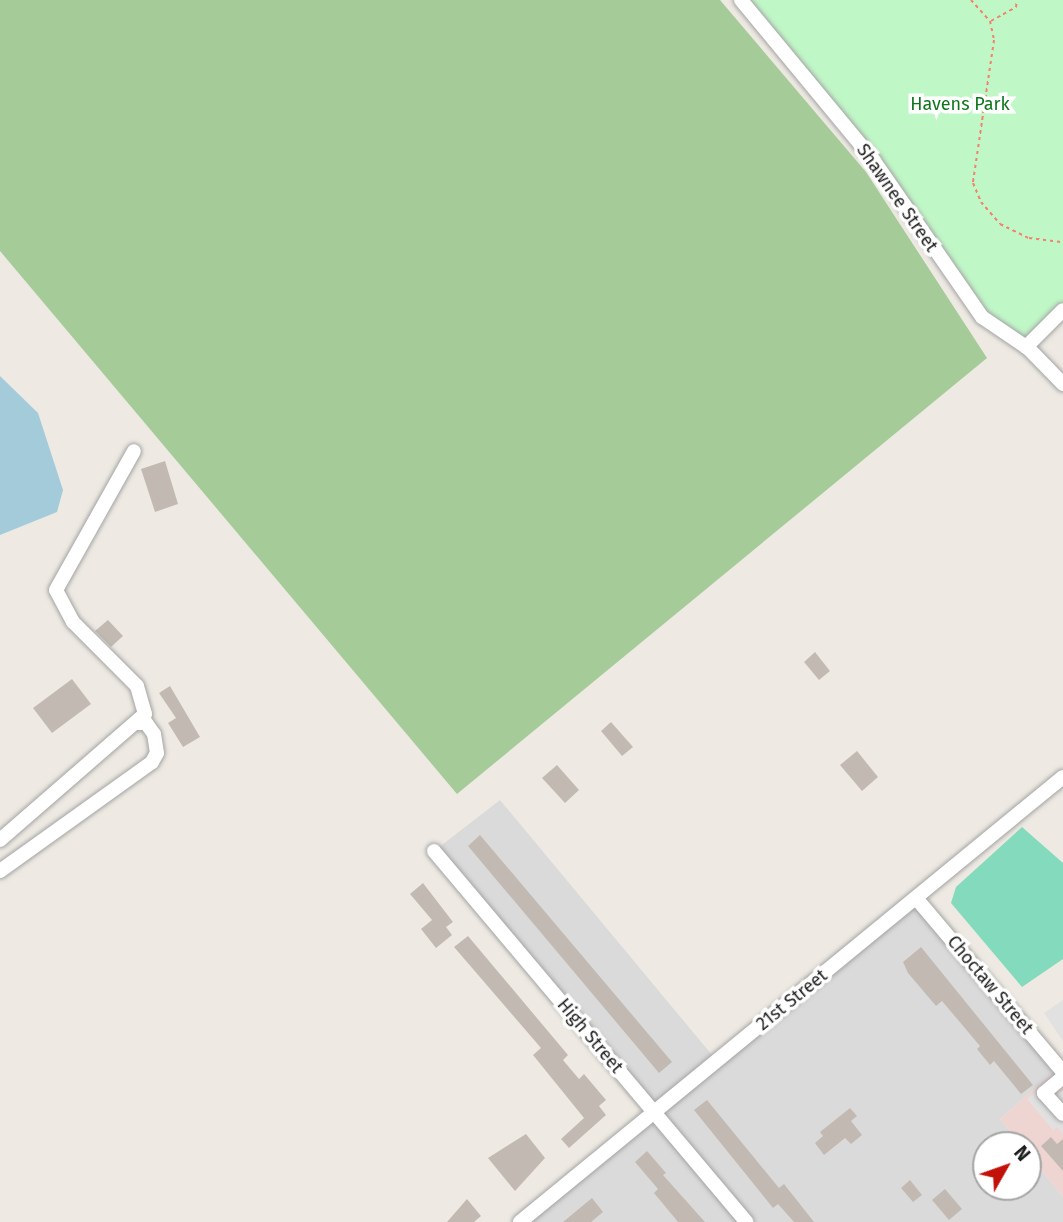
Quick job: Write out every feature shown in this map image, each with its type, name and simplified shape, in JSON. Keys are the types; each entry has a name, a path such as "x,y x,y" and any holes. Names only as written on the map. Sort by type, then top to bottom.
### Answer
{"street":[{"name":"Shawnee Street","path":"741,0 874,161 982,317 1026,347 1063,384"},
{"path":"1026,347 1063,310"},
{"path":"0,840 145,714 137,686 73,622 56,590 134,451"},
{"path":"0,870 152,762 157,752 154,734 146,723 137,723"},
{"name":"21st Street","path":"520,1222 1063,777"},
{"name":"High Street","path":"433,851 746,1222"},
{"name":"Choctaw Street","path":"916,898 1063,1072"},
{"path":"1063,1077 1044,1093 1063,1114"}],"path":[{"path":"971,0 990,21 994,40 973,183 981,202 1000,224 1029,238 1063,242"},
{"path":"990,21 1016,7 1017,0"}],"shaded area":[{"path":"500,800 717,1061 916,898 1059,1067 1000,1119 1010,1131 972,1131 972,1201 1042,1201 1042,1171 1063,1197 1063,1222 520,1222 654,1111 434,851"},
{"path":"1063,1000 1063,1041 1044,1013"},
{"path":"1059,1067 1063,1072 1063,1197 1042,1171 1042,1131 1010,1131 1000,1119"},
{"path":"1044,1085 1053,1096 1063,1090 1063,1134 1057,1127 1053,1130 1027,1099"}],"green space":[{"path":"0,0 720,0 866,172 987,358 457,794 0,251"},
{"name":"Havens Park","path":"741,0 1063,0 1063,310 1026,347 1007,338"},
{"path":"1022,827 1063,863 1063,959 1022,987 951,903 956,887"}],"water":[{"path":"0,376 38,413 63,490 57,512 0,535"}],"building":[{"path":"165,461 178,504 155,512 141,469"},
{"path":"108,620 123,636 111,647 95,631"},
{"path":"815,652 830,671 819,680 804,662"},
{"path":"72,679 91,704 52,733 33,708"},
{"path":"170,686 200,737 183,747 168,723 176,718 159,693"},
{"path":"611,722 633,747 622,756 601,731"},
{"path":"857,751 878,777 862,791 840,765"},
{"path":"557,765 579,790 565,803 542,778"},
{"path":"480,835 672,1062 659,1073 468,846"},
{"path":"423,883 453,922 446,927 452,935 436,948 421,929 432,920 410,894"},
{"path":"468,936 568,1055 563,1060 579,1079 584,1074 606,1100 599,1106 606,1115 569,1148 561,1139 584,1118 533,1055 541,1048 454,947"},
{"path":"921,947 1033,1085 1021,1094 994,1061 990,1065 977,1049 980,1046 942,1001 936,1006 908,973 903,962"},
{"path":"707,1100 779,1188 784,1184 814,1222 794,1222 778,1204 773,1208 694,1110"},
{"path":"850,1108 857,1116 851,1121 862,1135 851,1144 845,1138 824,1155 815,1143 823,1136 820,1132"},
{"path":"526,1134 545,1158 515,1191 488,1158"},
{"path":"1051,1137 1057,1144 1063,1139 1063,1171 1042,1147"},
{"path":"647,1151 666,1173 663,1175 705,1222 678,1222 654,1193 658,1189 635,1162"},
{"path":"910,1180 922,1195 913,1202 901,1188"},
{"path":"945,1189 962,1209 949,1220 932,1200"},
{"path":"592,1198 603,1212 591,1222 563,1222"},
{"path":"467,1199 481,1216 474,1222 447,1222"}]}
